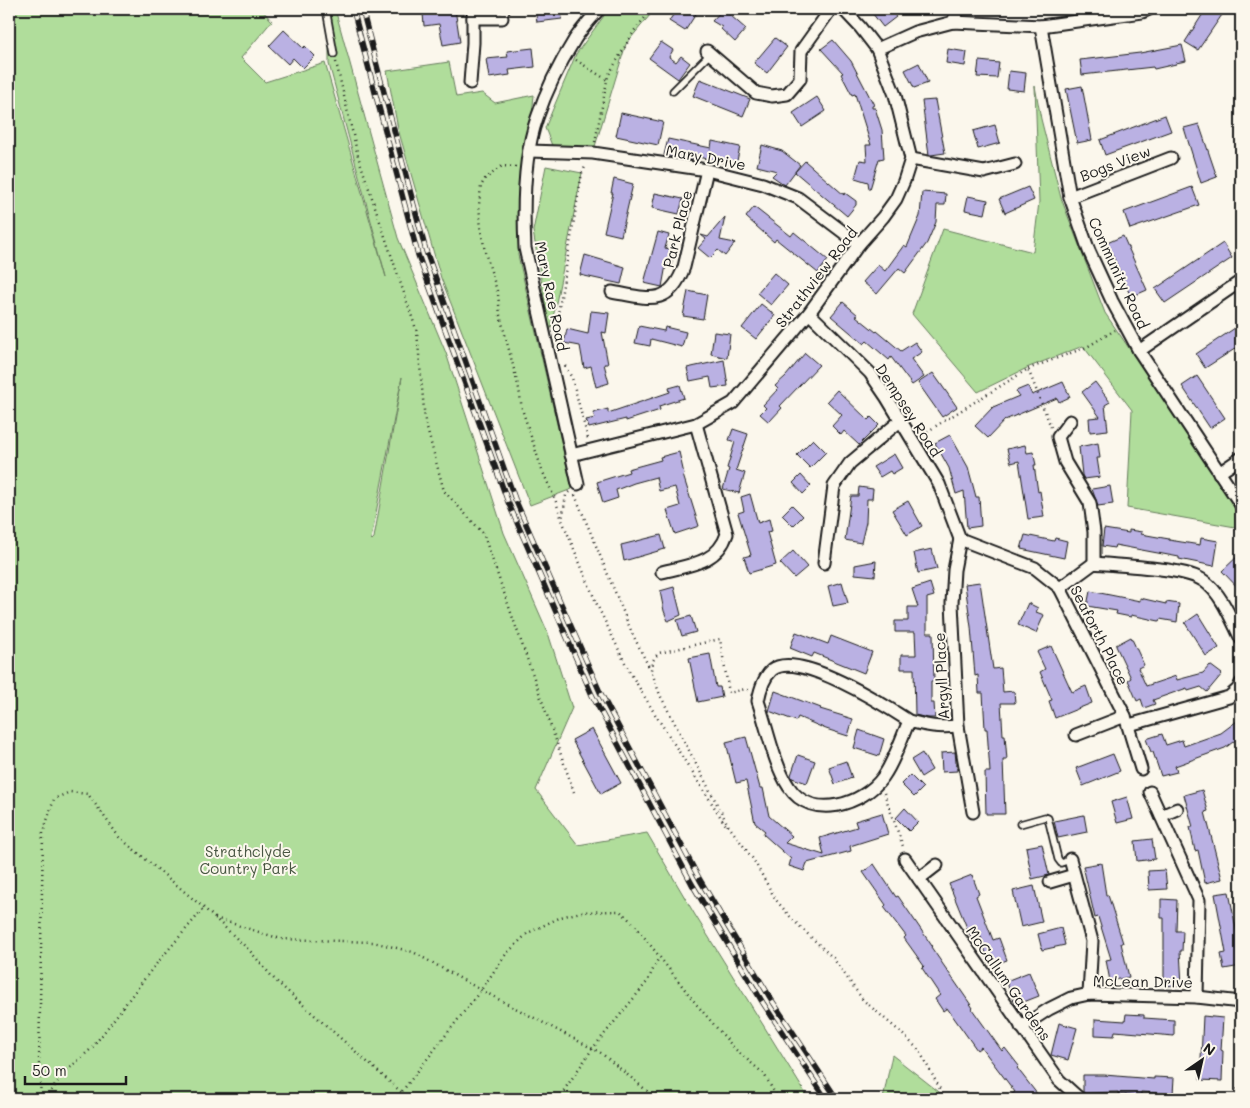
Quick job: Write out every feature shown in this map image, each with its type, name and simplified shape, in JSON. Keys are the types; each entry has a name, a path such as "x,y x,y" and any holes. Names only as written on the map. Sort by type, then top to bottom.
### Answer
{"street":[{"name":"Mary Rae Road","path":"578,484 525,248 524,227 527,168 536,119 553,80 576,38 599,9"},
{"path":"708,52 756,93 772,96 787,94 800,79 801,51 831,9"},
{"path":"843,9 860,27 877,50 895,95 911,159 984,172 1015,164"},
{"path":"953,22 958,9"},
{"path":"877,50 915,32 953,22 1041,26 1142,12 1149,9"},
{"path":"470,83 473,13 505,13"},
{"name":"Community Road","path":"1041,26 1070,197 1089,251 1139,351 1241,504"},
{"name":"Mary Drive","path":"529,151 593,153 707,170 763,184 798,198 859,244"},
{"name":"Bogs View","path":"1070,197 1171,158"},
{"name":"Strathview Road","path":"571,455 696,424 733,403 809,313 859,244 883,217 896,199 911,159"},
{"name":"Park Place","path":"612,292 648,299 673,290 680,279 684,267 707,170"},
{"path":"1139,351 1239,277"},
{"name":"Dempsey Road","path":"809,313 870,373 940,484 960,539"},
{"path":"824,563 834,486 850,463 900,421"},
{"path":"1070,421 1058,437 1065,462 1090,503 1094,532 1094,563"},
{"path":"662,572 707,560 718,552 727,534 696,424"},
{"path":"1220,473 1241,458"},
{"name":"Seaforth Place","path":"960,539 1036,568 1060,588 1127,720 1141,768"},
{"name":"Argyll Place","path":"960,539 954,570 952,603 958,726 972,812"},
{"path":"1060,588 1094,563 1186,573 1203,580 1222,602 1241,639"},
{"path":"908,721 892,762 883,777 866,794 837,806 809,805 800,800 790,789 782,775 758,701 759,693 764,680 773,669 786,665 794,666 827,676 854,688 908,721 931,727 958,726"},
{"path":"1076,735 1127,720 1229,697 1238,689 1241,683"},
{"path":"1150,792 1199,900 1197,997"},
{"path":"1161,816 1177,809"},
{"name":"McCallum Gardens","path":"905,859 1059,1080 1072,1094 1080,1099"},
{"path":"1070,860 1092,942 1089,994"},
{"path":"919,879 937,865"},
{"path":"1050,882 1074,876"},
{"name":"McLean Drive","path":"1021,1027 1070,998 1089,994 1197,997 1241,1002"}],"lane":[{"path":"326,9 334,54"},
{"path":"673,91 708,52"},
{"path":"1020,824 1045,817 1048,818 1058,859 1061,863 1070,860"}],"path":[{"path":"555,334 582,173 593,153 608,76 634,31 652,9"},
{"path":"334,54 358,156 417,332 425,421 444,491 483,533 574,792"},
{"path":"567,54 607,80"},
{"path":"527,168 502,166 485,179 481,186 479,205 484,252 498,294 500,315 519,389 522,409 542,470 556,499 562,520 598,607 628,669 711,803 727,827 728,825"},
{"path":"913,440 1028,369 1087,347 1124,324"},
{"path":"562,361 572,378 591,450"},
{"path":"1028,369 1049,424 1058,437"},
{"path":"562,520 566,496 572,490 632,633 651,670 660,695 728,825 753,859 776,900 793,920 834,958 863,1000 918,1050 940,1090 942,1099"},
{"path":"651,670 652,662 659,653 720,639 729,693 745,689 759,693"},
{"path":"877,784 884,793 905,851 905,859"},
{"path":"41,1099 39,1063 43,833 54,799 70,792 88,794 119,837 214,917 250,951 288,992 409,1099"},
{"path":"46,1099 62,1076 92,1048 152,969 204,908"},
{"path":"396,1099 481,990 506,954 528,933 561,917 581,912 620,910 634,924 697,1005 735,1049 764,1074 778,1099"},
{"path":"214,917 281,939 373,942 413,952 481,990 601,1052 657,1099"},
{"path":"558,1099 593,1048 647,982 659,957"},
{"path":"1234,1099 1241,1080"}],"green space":[{"name":"Strathclyde Country Park","path":"9,9 261,9 272,21 241,58 265,82 325,63 386,277 329,64 329,9 335,9 398,238 446,353 504,533 548,633 572,708 536,790 578,845 647,833 695,915 809,1099 9,1099","holes":["402,377 374,538 371,539"]},
{"path":"609,9 655,9 626,44 593,153 553,148 545,128 576,54"},
{"path":"449,62 456,97 482,93 495,103 534,95 518,255 572,489 530,505 441,278 398,129 387,71"},
{"path":"1035,86 1041,119 1061,198 1105,313 1241,512 1241,528 1127,508 1132,410 1083,346 1029,367 978,392 912,314 943,229 1033,252 1039,202"},
{"path":"546,166 582,173 550,333 533,231"},
{"path":"892,1055 948,1099 883,1099"}],"building":[{"path":"439,9 455,9 460,42 443,45 439,24 424,26 423,13 439,12"},
{"path":"535,9 561,9 562,19 537,22"},
{"path":"677,9 699,9 685,31 669,21"},
{"path":"723,9 746,29 735,42 721,29 722,27 712,21"},
{"path":"869,9 889,9 896,17 883,27"},
{"path":"1206,9 1226,9 1198,50 1185,42"},
{"path":"284,30 303,48 305,46 315,56 303,68 293,58 288,64 269,46"},
{"path":"775,38 787,47 767,73 754,63"},
{"path":"833,40 851,61 874,105 872,108 875,108 882,130 884,158 879,159 870,189 868,182 855,178 860,160 867,161 866,145 871,145 855,94 852,95 841,74 843,73 821,49"},
{"path":"661,42 673,50 669,57 676,62 681,56 690,63 678,79 649,58"},
{"path":"1182,45 1186,61 1176,64 1154,69 1153,67 1082,75 1080,60 1140,53"},
{"path":"533,48 535,67 509,70 510,75 489,78 486,59 508,57 507,51"},
{"path":"948,49 967,52 965,66 946,63"},
{"path":"979,61 999,63 997,78 977,77"},
{"path":"919,63 928,83 914,88 905,70"},
{"path":"1009,71 1026,73 1024,91 1007,89"},
{"path":"700,79 750,99 743,116 693,96"},
{"path":"1082,86 1092,140 1077,143 1066,89"},
{"path":"817,97 826,111 802,127 793,113"},
{"path":"935,100 945,153 929,155 922,101"},
{"path":"621,113 663,122 658,145 616,136"},
{"path":"1165,115 1171,131 1105,155 1100,140"},
{"path":"1199,124 1217,177 1201,183 1184,128"},
{"path":"995,125 1000,143 978,149 973,131"},
{"path":"668,139 711,148 712,141 740,147 736,165 693,156 692,160 664,155"},
{"path":"762,145 782,151 800,165 785,185 772,176 777,171 757,166"},
{"path":"805,161 844,195 845,193 856,201 856,205 847,216 795,172"},
{"path":"614,179 633,184 621,236 604,232 613,193 611,193"},
{"path":"1028,187 1034,200 1005,213 999,199"},
{"path":"1192,187 1199,205 1130,229 1124,212"},
{"path":"922,192 946,194 945,205 937,205 936,222 927,243 905,273 899,268 877,294 863,282 878,265 885,271 904,245 907,247 920,216"},
{"path":"655,193 683,199 679,214 652,208"},
{"path":"968,196 988,200 985,214 965,210"},
{"path":"754,207 791,236 794,232 828,260 818,273 776,239 774,242 746,217"},
{"path":"725,217 720,240 735,243 725,256 718,250 710,258 698,248 706,239 701,235 708,237"},
{"path":"658,232 669,235 665,248 675,250 671,266 666,265 662,287 644,283"},
{"path":"1123,236 1147,290 1131,297 1107,243"},
{"path":"1223,243 1232,258 1165,303 1155,289"},
{"path":"585,255 625,267 621,284 580,275"},
{"path":"774,273 788,285 771,305 757,293"},
{"path":"688,291 707,295 703,319 683,316"},
{"path":"843,302 858,315 856,316 901,351 915,342 922,352 911,359 924,377 912,385 891,357 889,360 867,341 864,344 831,316"},
{"path":"761,304 775,315 756,339 742,328"},
{"path":"591,311 609,313 606,333 602,332 608,364 604,364 609,383 596,387 591,366 584,368 580,346 564,343 567,329 588,334"},
{"path":"1241,324 1241,345 1205,368 1196,354"},
{"path":"639,326 664,331 665,327 686,332 682,347 651,339 650,346 635,343"},
{"path":"714,332 730,334 727,358 711,354"},
{"path":"805,353 819,365 780,406 782,408 769,422 760,414 766,408 763,405 778,389 775,386"},
{"path":"724,360 728,386 712,388 710,377 690,381 687,368"},
{"path":"933,373 957,407 942,417 918,383"},
{"path":"1197,376 1225,418 1210,428 1182,386"},
{"path":"1063,382 1070,397 1059,402 1057,398 1005,420 988,438 975,426 993,407 1019,396 1016,391 1028,386 1032,395"},
{"path":"1095,382 1110,402 1105,405 1108,430 1090,432 1089,418 1100,417 1082,392"},
{"path":"680,385 684,398 659,406 660,410 626,421 626,419 589,428 586,420 595,418 593,413 608,409 608,413 670,392 669,388"},
{"path":"837,390 868,420 871,417 879,425 859,445 844,431 841,435 832,426 842,415 827,401"},
{"path":"733,429 748,434 736,470 745,473 739,493 723,489 735,442 729,440"},
{"path":"950,435 968,467 976,497 979,497 981,526 967,528 964,491 956,494 949,468 935,443"},
{"path":"813,439 826,452 810,468 797,455"},
{"path":"1098,443 1100,458 1097,458 1100,477 1084,479 1079,447"},
{"path":"1025,445 1027,453 1033,452 1038,492 1040,491 1044,517 1028,519 1019,461 1011,463 1007,449"},
{"path":"679,452 683,475 699,526 675,534 667,510 680,506 675,487 659,491 656,477 616,490 618,498 603,503 597,482 629,472 628,469 661,460 660,457"},
{"path":"894,454 902,468 892,474 890,471 880,477 873,467"},
{"path":"801,475 811,486 803,494 793,483"},
{"path":"1110,486 1113,504 1098,506 1092,489"},
{"path":"859,487 873,489 872,499 867,499 866,522 861,543 845,540 851,496 858,496"},
{"path":"750,494 758,523 769,519 772,531 767,532 776,565 749,573 744,557 751,555 738,513 744,511 741,497"},
{"path":"908,501 922,526 907,535 892,510"},
{"path":"792,505 803,516 793,526 782,515"},
{"path":"1104,529 1129,533 1129,530 1142,532 1141,534 1200,545 1201,538 1218,541 1214,566 1179,559 1179,557 1115,545 1114,548 1102,546"},
{"path":"661,535 665,549 624,561 621,545"},
{"path":"1025,535 1054,541 1055,538 1067,541 1064,558 1021,549"},
{"path":"932,549 937,569 918,573 914,553"},
{"path":"793,551 807,567 794,578 780,563"},
{"path":"1241,553 1241,591 1222,571"},
{"path":"876,561 875,576 855,574 855,565"},
{"path":"842,582 848,603 833,606 828,586"},
{"path":"980,582 993,669 1001,668 1003,692 1014,691 1015,703 1001,703 1007,760 1003,760 1005,814 986,814 985,772 990,772 987,729 985,729 983,693 979,693 978,675 975,676 965,584"},
{"path":"930,583 934,596 927,598 927,633 933,633 934,681 931,681 931,703 934,703 935,718 915,715 914,669 901,669 901,655 916,655 915,632 895,632 895,621 908,621 908,607 918,607 912,589"},
{"path":"674,587 681,615 668,621 660,591"},
{"path":"1090,591 1140,601 1140,598 1166,604 1166,602 1179,604 1177,622 1160,619 1159,621 1131,615 1131,617 1116,614 1117,611 1087,606"},
{"path":"1028,603 1038,608 1036,612 1044,615 1036,633 1018,625"},
{"path":"1198,614 1219,648 1206,656 1185,623"},
{"path":"691,616 696,632 682,636 677,620"},
{"path":"796,632 828,644 831,636 872,652 864,673 814,653 812,657 790,648"},
{"path":"1131,637 1144,665 1138,668 1146,686 1176,676 1177,680 1203,673 1210,665 1222,674 1207,692 1201,687 1188,691 1187,688 1153,700 1155,704 1144,708 1141,699 1137,701 1128,680 1131,678 1116,646"},
{"path":"1051,646 1072,692 1086,686 1092,703 1055,718 1049,701 1052,700 1040,672 1045,669 1037,652"},
{"path":"710,654 716,687 720,687 722,697 698,702 689,658"},
{"path":"775,691 820,709 853,719 848,736 798,717 796,721 769,711"},
{"path":"1241,718 1241,736 1225,748 1175,766 1177,772 1161,776 1153,752 1151,752 1146,739 1162,734 1166,745 1182,740 1184,746 1221,733"},
{"path":"592,729 621,783 601,794 572,740"},
{"path":"859,730 884,739 879,756 854,748"},
{"path":"746,737 760,788 763,788 769,816 792,836 785,843 824,855 820,838 857,827 855,821 882,813 888,834 850,846 851,851 807,863 804,871 789,866 791,859 763,834 765,831 755,823 746,781 736,783 726,742"},
{"path":"955,752 957,771 942,772 941,753"},
{"path":"922,753 932,770 921,777 911,760"},
{"path":"1113,754 1120,771 1083,786 1076,768"},
{"path":"798,755 815,761 807,783 792,778 791,775"},
{"path":"846,761 852,778 835,784 829,767"},
{"path":"910,775 923,788 914,797 901,784"},
{"path":"1202,790 1208,811 1205,812 1222,879 1205,883 1198,850 1195,851 1190,827 1193,827 1184,795"},
{"path":"1127,797 1133,819 1117,823 1111,802"},
{"path":"905,808 918,822 909,831 896,818"},
{"path":"1084,815 1087,832 1058,838 1054,821"},
{"path":"1152,839 1155,859 1137,861 1135,841"},
{"path":"1042,844 1049,875 1032,879 1026,847"},
{"path":"1101,863 1106,895 1108,895 1123,943 1121,943 1129,977 1110,981 1106,960 1111,959 1098,917 1095,918 1083,866"},
{"path":"874,864 932,946 972,1009 1002,1051 1005,1048 1019,1066 1017,1068 1041,1099 1005,1099 1015,1092 981,1047 977,1050 947,1008 943,1011 935,999 940,995 922,968 924,966 904,938 906,936 884,907 886,905 863,872"},
{"path":"1165,870 1167,889 1149,890 1148,871"},
{"path":"972,875 979,894 976,896 993,940 999,938 1007,960 990,966 981,937 972,940 949,884"},
{"path":"1034,886 1042,922 1021,927 1013,891"},
{"path":"1229,892 1241,966 1224,969 1221,954 1226,953 1215,894"},
{"path":"1161,899 1177,900 1176,931 1183,931 1182,951 1180,951 1182,985 1164,986 1164,918 1161,918"},
{"path":"1061,928 1065,945 1042,950 1038,934"},
{"path":"1029,972 1039,996 1016,1005 1006,981"},
{"path":"1126,1014 1144,1015 1144,1018 1174,1020 1174,1036 1115,1031 1114,1036 1095,1035 1095,1019 1125,1021"},
{"path":"1203,1016 1223,1018 1222,1081 1200,1080"},
{"path":"1059,1023 1077,1028 1068,1060 1051,1055"},
{"path":"1083,1075 1154,1079 1154,1077 1174,1078 1173,1094 1141,1092 1141,1096 1118,1094 1118,1092 1085,1093 1083,1092"}],"railway":[{"path":"353,9 418,255 508,502 592,695 692,884 763,1003 826,1099"},
{"path":"362,9 426,251 515,499 600,692 700,880 771,999 837,1099"}]}
